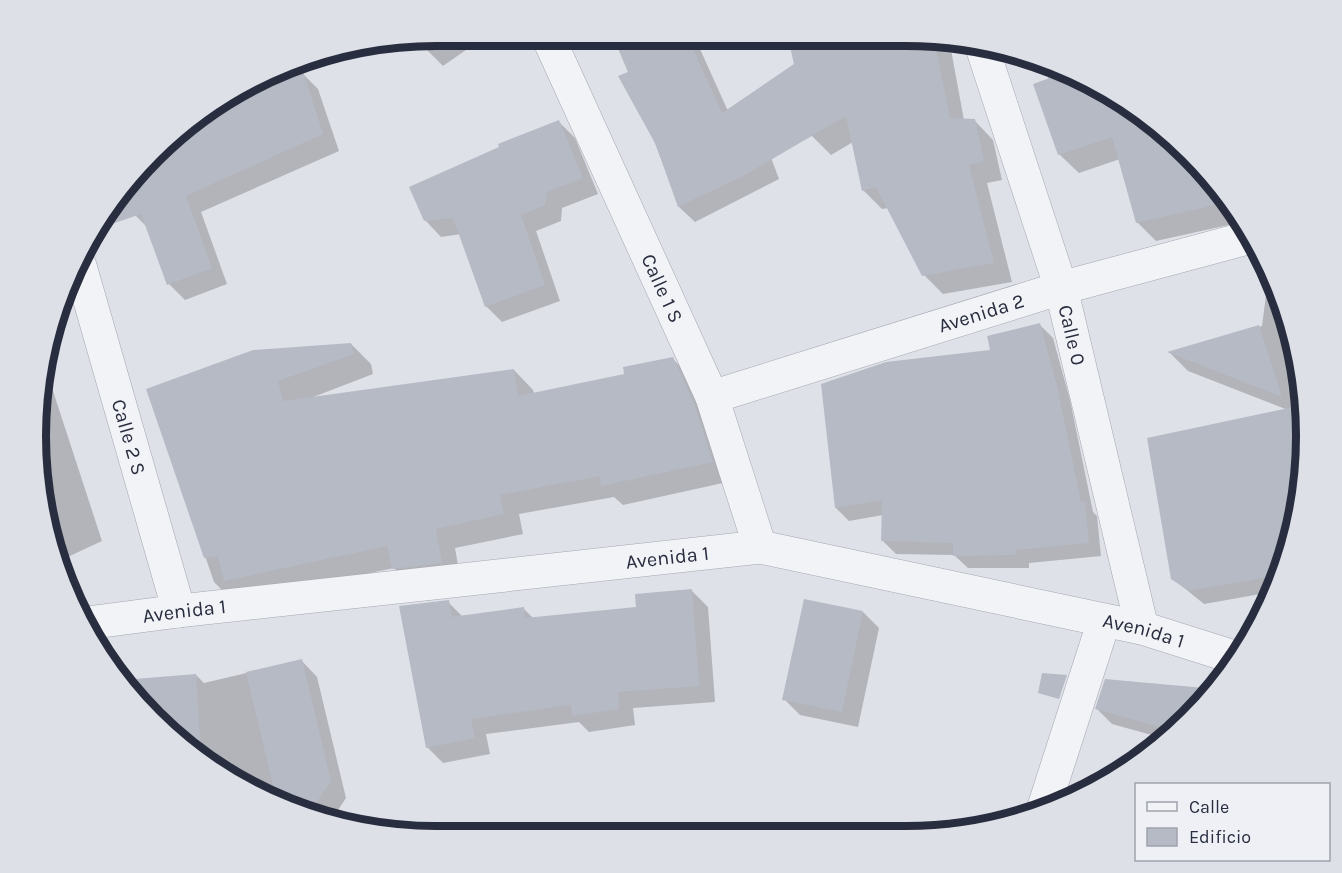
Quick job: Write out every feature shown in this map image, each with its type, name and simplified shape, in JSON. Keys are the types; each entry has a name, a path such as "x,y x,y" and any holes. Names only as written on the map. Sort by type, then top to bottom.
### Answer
{"street":[{"name":"Calle 1 S","path":"552,46 712,397 760,547"},
{"name":"Calle 0","path":"984,55 1061,288 1142,628"},
{"name":"Avenida 2","path":"712,397 1061,288 1242,240"},
{"name":"Calle 2 S","path":"82,274 179,611"},
{"name":"Avenida 1","path":"94,622 760,547 1142,628 1228,655"},
{"path":"1046,800 1104,621"}],"building":[{"path":"617,46 692,46 722,113 794,64 790,46 936,48 950,118 975,119 984,161 969,165 994,263 922,276 876,187 862,191 846,116 743,176 678,207 656,145 618,76 628,72"},
{"path":"303,71 323,134 186,196 212,268 167,285 141,214 109,225 143,179 179,143 241,99"},
{"path":"1055,76 1122,112 1163,143 1199,179 1219,204 1136,223 1112,137 1058,155 1033,84"},
{"path":"559,120 583,178 547,192 545,205 521,215 545,285 485,307 453,218 424,221 409,187 499,147 498,144"},
{"path":"1040,323 1057,386 1081,502 1085,502 1089,543 1016,550 1016,555 953,556 953,543 881,541 882,500 835,508 821,384 886,362 990,350 987,336"},
{"path":"1259,325 1282,397 1167,352"},
{"path":"351,343 354,354 278,381 283,401 514,369 518,396 624,374 623,367 673,357 694,404 713,462 601,486 600,476 500,495 504,514 436,529 442,563 392,569 387,546 224,581 218,556 204,558 146,389 253,350"},
{"path":"1293,407 1296,443 1292,487 1282,537 1269,577 1189,591 1171,579 1147,438"},
{"path":"692,589 699,686 618,692 619,709 572,716 571,705 471,719 475,738 426,748 399,606 449,600 452,617 524,607 525,618 636,607 635,594"},
{"path":"804,599 863,611 842,712 782,700"},
{"path":"302,659 331,781 313,807 274,791 246,672"},
{"path":"1042,673 1067,675 1059,699 1038,693"},
{"path":"196,674 201,747 179,730 131,679"},
{"path":"1105,679 1204,688 1165,728 1095,709"}]}
